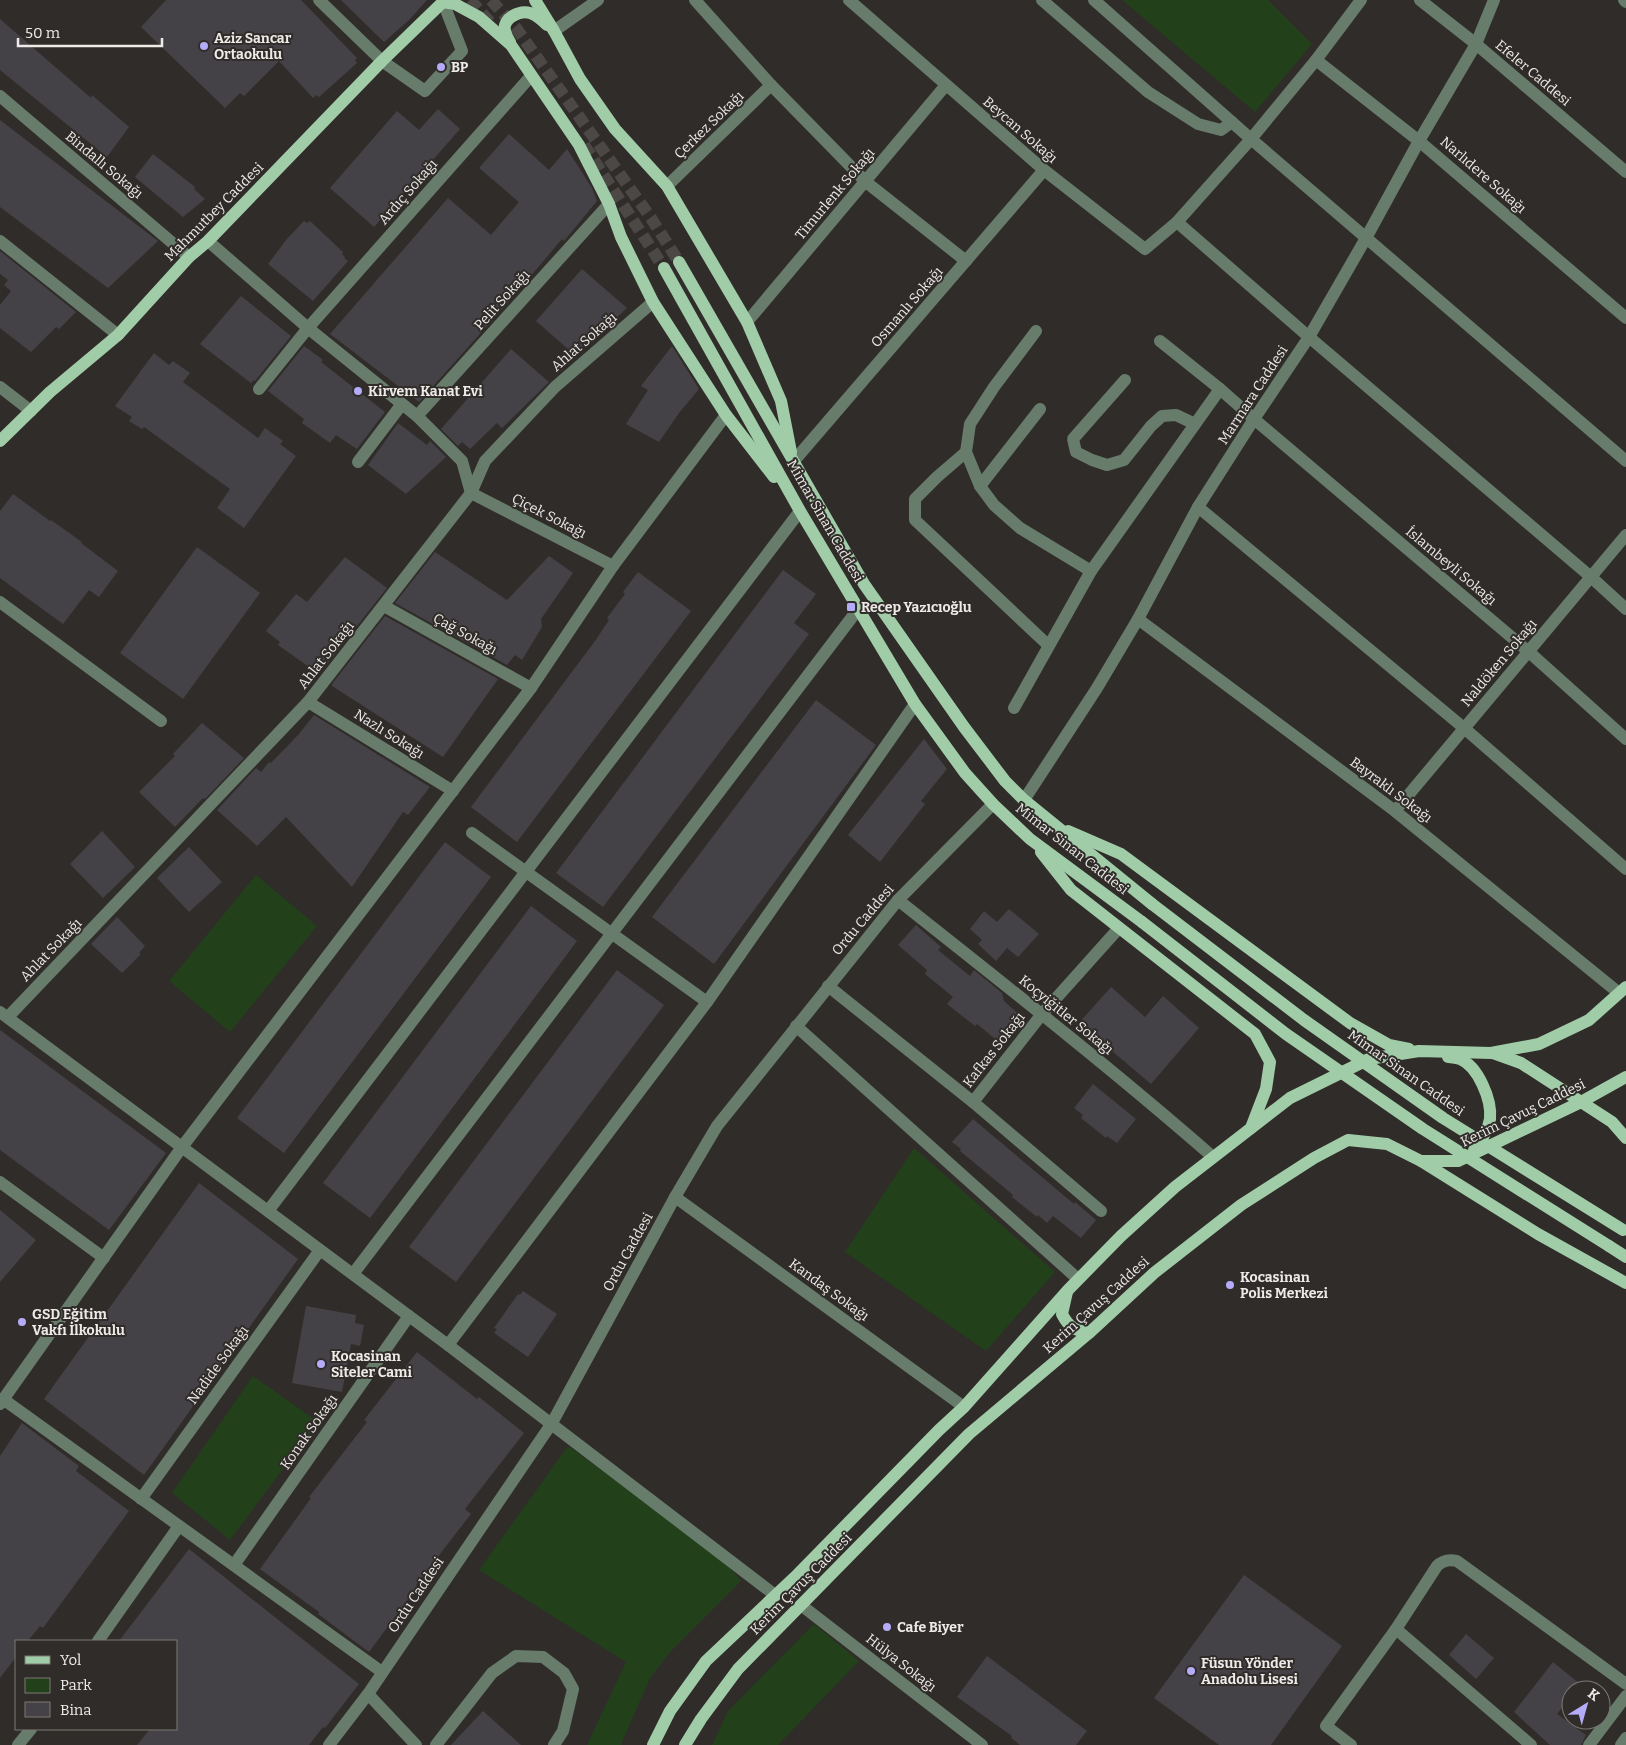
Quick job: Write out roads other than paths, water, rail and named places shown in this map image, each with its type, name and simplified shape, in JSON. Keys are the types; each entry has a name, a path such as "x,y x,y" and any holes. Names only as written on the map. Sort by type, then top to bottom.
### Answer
{"main road":[{"path":"535,0 580,79 615,129 667,186 747,322 781,401 793,462"},
{"name":"Mahmutbey Caddesi","path":"0,442 50,392 118,335 188,257 208,241 382,61 444,1"},
{"path":"444,1 455,4 479,17 511,45"},
{"path":"554,31 529,12 515,14 506,22 504,29 511,45 579,146 609,204 620,237 653,302 726,415 800,511"},
{"name":"Mimar Sinan Caddesi","path":"678,262 864,584 964,727 1005,781 1024,800 1152,904 1304,1020 1443,1118 1625,1231"},
{"name":"Mimar Sinan Caddesi","path":"664,268 800,511 915,704 965,773 993,804 1030,838 1286,1034 1423,1129 1626,1257"},
{"path":"1052,823 1121,854 1350,1023 1390,1046 1461,1059 1476,1073 1489,1099 1490,1118 1485,1136 1471,1154"},
{"path":"1030,838 1071,890 1255,1034 1270,1062 1266,1089 1251,1128"},
{"path":"1419,1051 1491,1053 1539,1044 1589,1020 1623,990"},
{"name":"Kerim Çavuş Caddesi","path":"653,1745 670,1711 706,1662 776,1595 964,1407 1078,1279 1128,1229 1175,1187 1290,1098 1368,1059 1419,1051"},
{"path":"1491,1053 1521,1063 1612,1122 1626,1138"},
{"name":"Kerim Çavuş Caddesi","path":"685,1745 701,1719 738,1669 969,1434 1089,1333 1154,1273 1241,1205 1314,1158 1348,1140 1387,1144 1421,1161 1458,1161 1581,1102 1626,1077"},
{"path":"1421,1161 1538,1234 1626,1283"},
{"path":"1068,1290 1062,1314 1066,1322 1076,1330 1089,1333"}],"street":[{"path":"319,0 382,61 425,91 462,52 444,1"},
{"path":"554,31 598,0"},
{"path":"695,0 771,86 866,182 966,261"},
{"name":"Beycan Sokağı","path":"849,0 1044,170 1145,249 1177,222"},
{"path":"1042,0 1148,92 1198,124 1221,130 1232,122"},
{"path":"1094,0 1251,139 1626,461"},
{"path":"1361,0 1316,60 1251,139 1177,222 1626,609"},
{"name":"Efeler Caddesi","path":"1420,0 1476,44 1626,172"},
{"name":"Marmara Caddesi","path":"1024,800 1097,688 1138,619 1198,507 1309,337 1476,44 1494,0"},
{"name":"Narlıdere Sokağı","path":"1316,60 1419,141 1626,318"},
{"name":"Ardıç Sokağı","path":"259,389 308,328 531,76"},
{"name":"Timurlenk Sokağı","path":"747,322 946,85"},
{"name":"Çerkez Sokağı","path":"667,186 771,86"},
{"name":"Bindallı Sokağı","path":"0,96 188,257"},
{"name":"Osmanlı Sokağı","path":"793,462 1044,170"},
{"name":"Pelit Sokağı","path":"417,416 609,204"},
{"path":"0,241 118,335"},
{"path":"208,241 308,328 417,416 462,461 471,493"},
{"name":"Ahlat Sokağı","path":"4,1014 308,702 471,493 485,461 549,394 653,302"},
{"path":"1036,332 994,387 970,424 966,452 980,486 994,505 1020,528 1091,571"},
{"name":"İslambeyli Sokağı","path":"1160,342 1220,389 1529,652 1626,739"},
{"path":"1125,380 1073,439 1076,452 1107,465 1124,460 1151,426 1162,416 1176,415 1195,424"},
{"path":"0,387 31,411"},
{"path":"1014,708 1091,571 1220,389"},
{"path":"358,462 402,404"},
{"path":"980,486 1040,409"},
{"path":"382,1672 141,1498 2,1402 182,1147 531,688 613,566 726,415"},
{"path":"966,452 936,477 915,499 915,520 1048,645"},
{"name":"Çiçek Sokağı","path":"471,493 613,566"},
{"path":"1198,507 1464,728 1626,869"},
{"path":"268,1211 800,511"},
{"name":"Naldöken Sokağı","path":"1395,811 1626,536"},
{"path":"0,602 161,721"},
{"name":"Çağ Sokağı","path":"384,606 531,688"},
{"path":"353,1274 859,608"},
{"name":"Bayraklı Sokağı","path":"1138,619 1395,811 1623,990"},
{"name":"Nazlı Sokağı","path":"308,702 453,791"},
{"path":"448,1345 707,1002 915,704"},
{"name":"Ordu Caddesi","path":"329,1745 368,1694 552,1423 676,1198 718,1126 898,900 993,804"},
{"path":"472,833 707,1002"},
{"name":"Koçyiğitler Sokağı","path":"898,900 1155,1106 1213,1157"},
{"name":"Kafkas Sokağı","path":"972,1102 1042,1014 1119,928"},
{"path":"828,986 972,1102 1101,1211"},
{"path":"4,1014 552,1423 776,1595"},
{"path":"796,1026 1078,1279"},
{"path":"0,1182 104,1258"},
{"name":"Kandaş Sokağı","path":"676,1198 964,1407"},
{"name":"Nadide Sokağı","path":"141,1498 320,1250"},
{"name":"Konak Sokağı","path":"234,1565 409,1316"},
{"path":"99,1640 179,1526"},
{"path":"1351,1745 1326,1726 1396,1629 1441,1562 1457,1561 1626,1684"},
{"name":"Hülya Sokağı","path":"802,1605 982,1745"},
{"path":"1396,1629 1531,1745"},
{"path":"436,1745 492,1673 516,1656 543,1657 564,1673 573,1689 563,1731 554,1745"},
{"path":"368,1694 416,1745"},
{"path":"1589,1745 1626,1696"},
{"path":"18,1745 30,1730"},
{"path":"1621,1745 1626,1738"}],"tunnel":[{"path":"470,0 490,22"},
{"path":"491,0 516,28 651,218 679,262"},
{"path":"584,145 664,268"}],"place":[{"name":"Aziz Sancar Ortaokulu","path":"204,46"},
{"name":"BP","path":"441,67"},
{"name":"Kirvem Kanat Evi","path":"358,391"},
{"name":"Recep Yazıcıoğlu","path":"851,607"},
{"name":"Kocasinan Polis Merkezi","path":"1230,1285"},
{"name":"GSD Eğitim Vakfı İlkokulu","path":"22,1322"},
{"name":"Kocasinan Siteler Cami","path":"321,1364"},
{"name":"Cafe Biyer","path":"887,1627"},
{"name":"Füsun Yönder Anadolu Lisesi","path":"1191,1671"}]}
